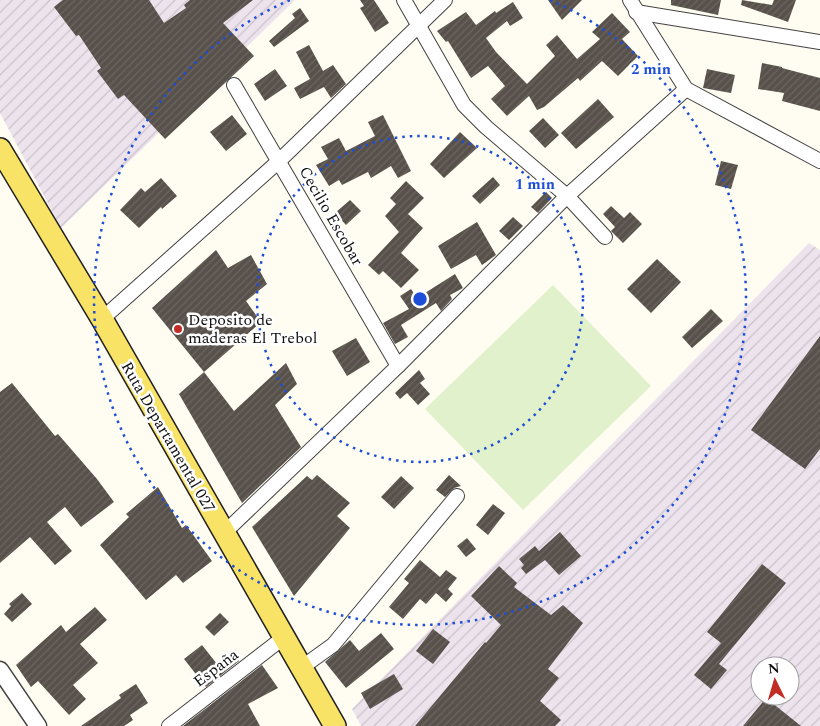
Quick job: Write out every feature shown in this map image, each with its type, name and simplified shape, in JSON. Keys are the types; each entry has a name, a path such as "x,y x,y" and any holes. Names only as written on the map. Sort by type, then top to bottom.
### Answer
{"main road":[{"name":"Ruta Departamental 027","path":"0,149 102,319 335,726"}],"street":[{"path":"404,0 464,105 486,127 567,196 605,237"},
{"path":"102,319 279,161 445,0"},
{"path":"633,6 820,42"},
{"path":"633,6 686,89 820,161"},
{"name":"Cecilio Escobar","path":"234,85 398,366"},
{"path":"224,534 398,366 567,196 686,89"},
{"path":"301,668 333,645 457,496"},
{"name":"España","path":"169,726 283,638"},
{"path":"0,670 38,726"}],"shaded area":[{"path":"0,0 295,0 61,228 0,113"},
{"path":"809,243 820,250 820,726 361,726 352,709"}],"green space":[{"path":"553,285 651,386 523,510 425,409"}],"building":[{"path":"63,0 149,0 164,23 186,8 184,5 190,0 253,0 223,23 254,56 165,139 124,95 118,99 97,71 101,68 79,35 76,36 54,7"},
{"path":"360,0 374,0 389,23 375,32 360,8 364,6"},
{"path":"548,0 582,0 562,20"},
{"path":"671,0 721,0 718,15 671,5"},
{"path":"742,0 772,5 774,0 796,0 788,22 741,5"},
{"path":"513,2 523,18 510,26 507,21 486,38 496,52 527,84 555,56 546,45 557,35 577,59 600,39 592,32 612,13 630,32 622,39 638,56 618,76 602,61 580,81 578,78 544,107 537,110 529,96 507,116 491,99 505,86 488,66 471,78 448,41 446,42 437,31 466,12 476,25 495,11 496,13"},
{"path":"300,8 309,21 274,47 269,41 295,18 292,14"},
{"path":"309,45 323,71 333,65 346,84 331,98 324,87 300,99 294,88 310,79 296,52"},
{"path":"762,63 820,78 820,111 782,101 784,93 758,89"},
{"path":"275,69 287,86 265,101 254,84"},
{"path":"707,69 735,75 731,93 703,88"},
{"path":"598,99 614,117 576,149 561,133"},
{"path":"232,115 247,134 226,151 210,132"},
{"path":"383,115 411,171 398,178 391,166 371,178 368,172 342,185 339,180 329,186 316,165 328,159 321,147 339,138 346,151 375,136 368,122"},
{"path":"543,118 559,135 545,148 529,131"},
{"path":"460,132 477,148 444,178 430,164"},
{"path":"721,161 738,165 731,189 715,185"},
{"path":"493,177 500,185 480,204 472,196"},
{"path":"161,178 177,196 162,209 161,207 139,228 120,210 141,188 145,192"},
{"path":"406,181 424,198 408,214 423,228 401,253 419,270 401,288 383,271 379,275 368,265 399,232 385,216 396,204 390,198"},
{"path":"546,192 552,198 538,213 531,207"},
{"path":"350,200 361,211 346,225 335,213"},
{"path":"611,206 624,218 630,212 642,224 623,243 611,231 615,227 603,214"},
{"path":"513,217 523,226 509,240 499,231"},
{"path":"477,222 496,255 482,265 476,255 451,269 438,246"},
{"path":"216,250 228,268 251,255 267,284 246,301 261,322 204,372 152,308"},
{"path":"657,259 681,282 651,313 627,289"},
{"path":"455,274 463,288 450,295 452,299 441,311 436,303 401,325 408,337 395,344 383,323 409,309 400,296 411,289 417,298"},
{"path":"711,309 723,321 692,348 682,337"},
{"path":"820,336 820,449 805,469 751,430"},
{"path":"356,338 370,362 347,376 332,351"},
{"path":"286,363 297,384 275,405 301,447 242,503 179,394 204,372 234,411"},
{"path":"419,370 425,379 420,383 430,394 418,405 407,393 400,399 395,393"},
{"path":"12,383 55,436 58,434 97,479 114,502 81,527 65,507 47,522 72,551 55,565 30,537 0,563 0,392"},
{"path":"317,475 350,503 337,516 350,528 294,596 252,527 307,476 312,480"},
{"path":"449,475 461,486 454,488 445,497 436,490"},
{"path":"401,476 414,488 394,509 381,497"},
{"path":"158,487 182,528 186,525 212,561 183,583 176,575 146,600 100,545 129,517 126,514"},
{"path":"493,504 505,513 488,535 476,525"},
{"path":"560,532 581,556 559,575 545,560 526,574 521,568 524,565 519,559 535,546 539,551"},
{"path":"467,538 476,549 466,557 457,546"},
{"path":"420,560 440,577 446,570 457,578 448,589 453,594 446,602 436,593 426,604 420,599 403,619 389,607 409,583 404,579"},
{"path":"762,564 786,583 719,664 727,670 711,689 694,675 721,643 707,632"},
{"path":"499,566 517,583 514,587 551,615 563,605 583,623 548,669 559,678 540,701 561,720 555,726 415,726 501,625 471,596"},
{"path":"22,593 32,604 12,622 4,614 11,606 9,604"},
{"path":"95,607 107,620 80,644 98,663 73,685 86,699 69,715 38,681 31,687 16,665 61,625 66,632"},
{"path":"220,613 229,622 214,636 205,627"},
{"path":"433,629 450,642 433,664 416,651"},
{"path":"381,633 394,649 346,688 325,662 350,640 359,651"},
{"path":"202,645 217,664 232,651 239,661 206,687 184,659"},
{"path":"262,665 278,688 248,704 260,726 183,726"},
{"path":"394,674 403,689 370,709 361,693"},
{"path":"136,684 148,703 130,715 133,720 124,726 81,726 121,698 119,695"},
{"path":"759,706 776,706 801,726 743,726"}],"place":[{"name":"Deposito de maderas El Trebol","path":"178,329"}]}
